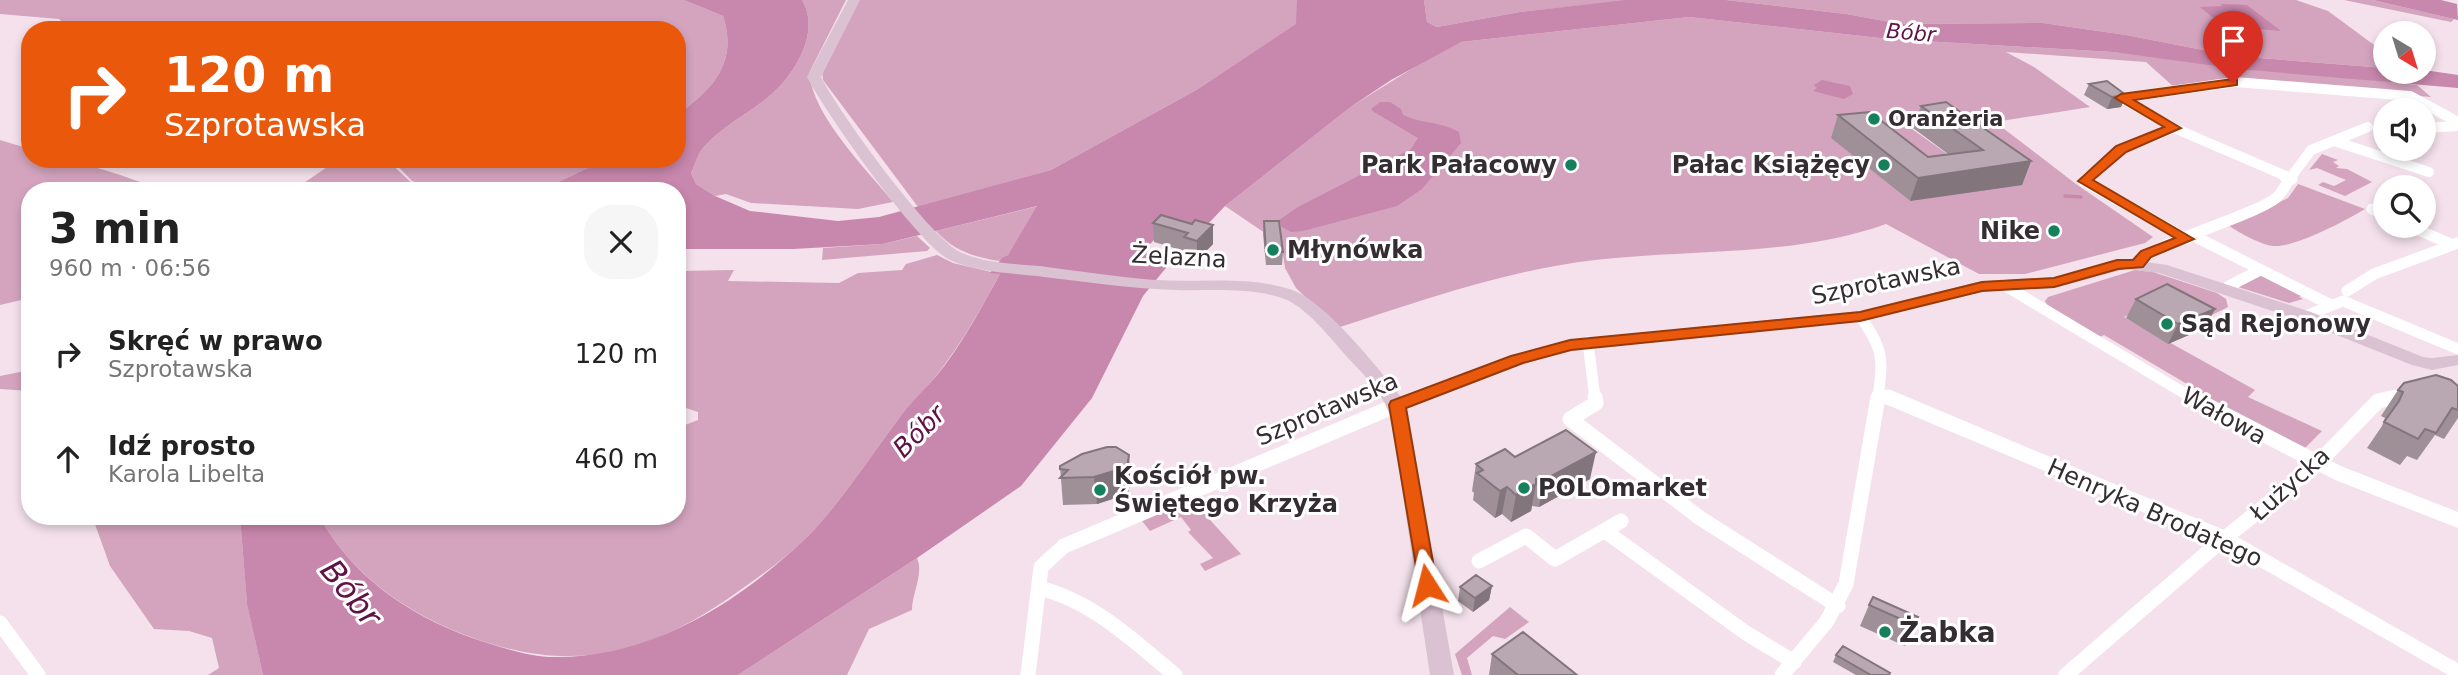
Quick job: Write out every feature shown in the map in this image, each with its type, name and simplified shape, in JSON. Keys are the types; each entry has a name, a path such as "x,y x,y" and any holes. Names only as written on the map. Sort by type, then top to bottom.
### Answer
{"street":[{"name":"Żelazna","path":"853,0 814,76 824,97 932,240 958,258 994,266 1156,285 1248,287 1289,294 1321,317 1380,382 1397,405 1442,675"},
{"path":"2292,179 2174,128 2121,98 2235,82 2405,95 2426,102 2458,124"},
{"path":"2436,127 2458,124"},
{"path":"2138,264 2146,254 2276,198 2311,149 2368,127"},
{"path":"2174,128 2121,149 2084,181 2190,237 2329,304"},
{"path":"2334,141 2429,172"},
{"path":"2436,237 2456,245"},
{"path":"2347,290 2374,274 2456,245"},
{"name":"Szprotawska","path":"1028,675 1041,567 1048,558 1077,539 1397,405 1549,349 1588,342 1860,316 1982,286 2054,283 2117,265 2138,264 2230,288 2407,357 2433,370 2457,359"},
{"path":"2230,288 2260,270"},
{"name":"Wałowa","path":"2004,285 2213,412 2316,465 2458,520"},
{"path":"2305,316 2329,304 2343,301 2355,304 2457,359"},
{"path":"1782,675 1838,606 1846,584 1879,393 1882,351 1873,330 1860,316"},
{"path":"1588,342 1596,403 1570,419 1618,460 1665,493 1838,606"},
{"name":"Łużycka","path":"2066,675 2316,465 2378,401 2425,391"},
{"name":"Henryka Brodatego","path":"1879,393 2226,539 2458,672"},
{"path":"1479,561 1525,536 1555,559 1621,521"},
{"path":"1605,531 1746,633 1794,662"},
{"path":"1039,587 1050,588 1110,625 1175,675"},
{"path":"0,623 38,675"}],"shaded area":[{"path":"0,0 684,0 723,16 727,47 720,73 702,95 686,108 686,21 61,21 0,14"},
{"path":"802,0 846,0 809,73 820,107 830,124 893,202 858,209 751,203 726,194 715,196 696,184 691,173 701,151 711,139 770,95 794,68 808,34 809,22"},
{"path":"856,0 1297,0 1297,24 1198,89 1051,170 918,207 823,80 822,70"},
{"path":"1424,0 1633,0 1520,12 1437,27 1427,22"},
{"path":"1726,0 2296,0 2328,11 2373,44 2373,67 2234,56 2126,35 2043,23 1901,24 1846,14"},
{"path":"2344,0 2373,0 2454,19 2451,22"},
{"name":"Park Pałacowy","path":"1689,17 1889,39 2113,52 2373,80 2373,84 2417,85 2431,97 2242,82 2175,88 2146,62 2006,52 2034,67 2090,107 1995,122 2076,184 2153,237 2145,243 2025,274 1979,274 1886,224 1851,235 1779,247 1595,260 1529,271 1400,307 1337,328 1296,288 1285,268 1280,234 1265,233 1225,206 1352,106 1445,48 1461,42","holes":["1938,125 2021,184 1910,201 1832,138 1974,173 1912,129"]},
{"path":"0,140 21,146 21,168 96,168 139,182 21,182 21,300 0,305"},
{"path":"2322,154 2338,160 2333,162 2339,166 2336,168 2347,169 2372,182 2345,196 2318,185 2323,182 2334,186 2346,180 2317,168 2309,170"},
{"path":"326,168 396,168 411,182 305,182"},
{"path":"400,168 588,168 558,182 412,181"},
{"path":"2298,184 2365,209 2320,232 2283,245 2263,243 2229,226 2288,198"},
{"path":"1038,206 1008,255 999,261 965,252 950,244 936,231"},
{"path":"917,236 930,248 927,251 822,260 823,248 883,244"},
{"path":"937,255 953,263 1000,274 953,353 897,421 831,511 781,560 704,614 672,631 641,644 578,656 545,655 510,649 473,638 427,618 384,591 348,557 324,525 686,525 686,425 698,420 698,412 686,408 686,271 734,270 728,281 839,283 858,273 902,270 906,264"},
{"path":"2135,270 2153,272 2217,293 2226,299 2228,307 2198,322 2158,301 2124,317 2255,390 2248,397 2322,431 2304,449 2207,402 2209,397 2104,335 2098,338 2049,308 2045,301 2048,297"},
{"path":"2261,274 2303,295 2299,297 2303,299 2289,303 2235,286"},
{"path":"21,372 21,390 0,389 0,376"},
{"path":"1192,500 1241,554 1205,571 1200,564 1213,558 1188,532 1191,530 1181,517 1150,531 1142,521"},
{"path":"95,525 241,525 247,603 263,675 208,675 219,668 212,638 189,631 154,629 110,566"},
{"path":"917,558 919,570 912,610 869,629 847,675 738,675"},
{"path":"1510,607 1529,622 1505,639 1493,636 1467,658 1472,675 1462,675 1455,654"}],"water":[{"name":"Bóbr","path":"684,0 802,0 807,11 808,34 794,68 770,95 711,139 701,151 691,173 696,184 715,196 750,211 838,221 879,217 1051,170 1198,89 1296,24 1297,0 1424,0 1427,22 1437,27 1520,12 1626,0 1726,0 1846,14 1901,24 2043,23 2126,35 2234,56 2373,67 2373,81 2238,69 2113,52 1889,39 1689,17 1461,42 1391,80 1352,106 1225,206 1192,241 1154,240 1145,249 1174,258 1143,296 1092,398 1021,486 917,558 738,675 263,675 247,604 241,525 324,525 348,557 384,591 426,618 472,638 544,657 590,655 625,648 691,622 752,584 780,562 818,526 902,414 945,365 1000,274 990,273 1002,258 1008,255 1037,206 883,244 793,249 686,249 686,182 558,182 588,168 686,168 686,108 702,95 720,73 725,60 727,32 723,16"},
{"path":"2373,0 2441,0 2457,4 2458,20"},
{"path":"2221,4 2247,5 2281,31 2223,26 2200,7 2222,6"},
{"path":"2436,72 2458,75 2458,88 2412,84 2436,84"},
{"path":"1822,80 1850,86 1853,94 1844,99 1813,91 1817,88 1814,85"},
{"path":"1380,102 1390,102 1410,118 1459,132 1461,143 1422,189 1397,206 1303,231 1291,232 1282,227 1279,220 1298,207 1411,149 1418,138 1371,109"}],"building":[{"path":"2107,81 2126,95 2112,97 2089,84"},
{"path":"1946,102 2031,161 1918,178 1838,115 1870,112 1928,157 1983,150 1921,106"},
{"path":"1161,215 1192,224 1195,220 1213,225 1197,241 1184,237 1188,233 1153,223"},
{"path":"1264,221 1279,221 1283,252 1266,253"},
{"path":"2167,284 2215,309 2178,324 2136,299"},
{"path":"2436,375 2451,380 2458,386 2458,410 2452,408 2436,433 2425,429 2418,439 2384,422 2399,401 2403,392 2398,390 2404,383"},
{"path":"1566,430 1596,452 1544,480 1536,479 1536,484 1516,495 1507,487 1500,491 1477,473 1483,470 1476,464 1505,449 1515,457"},
{"path":"1116,447 1129,455 1127,467 1094,477 1060,478 1068,470 1060,469 1060,466 1082,454"},
{"path":"1476,575 1492,586 1475,598 1460,587"},
{"path":"1873,597 1918,617 1914,625 1869,605"},
{"path":"1523,632 1577,675 1518,675 1492,654"},
{"path":"1843,646 1890,673 1889,675 1871,675 1836,655"}],"waterway":[{"path":"2065,196 2081,197"}],"place":[{"name":"Oranżeria","path":"1874,119"},
{"name":"Park Pałacowy","path":"1571,165"},
{"name":"Pałac Książęcy","path":"1884,165"},
{"name":"Nike","path":"2054,231"},
{"name":"Młynówka","path":"1273,250"},
{"name":"Sąd Rejonowy","path":"2167,324"},
{"name":"POLOmarket","path":"1524,488"},
{"name":"Kościół pw. Świętego Krzyża","path":"1100,490"},
{"name":"Żabka","path":"1885,632"}],"route":[{"path":"1427,585 1397,405 1517,360 1570,345 1860,316 1991,284 2054,283 2117,265 2138,264 2138,260 2146,254 2187,239 2084,181 2121,149 2174,128 2121,98 2233,83"}]}
